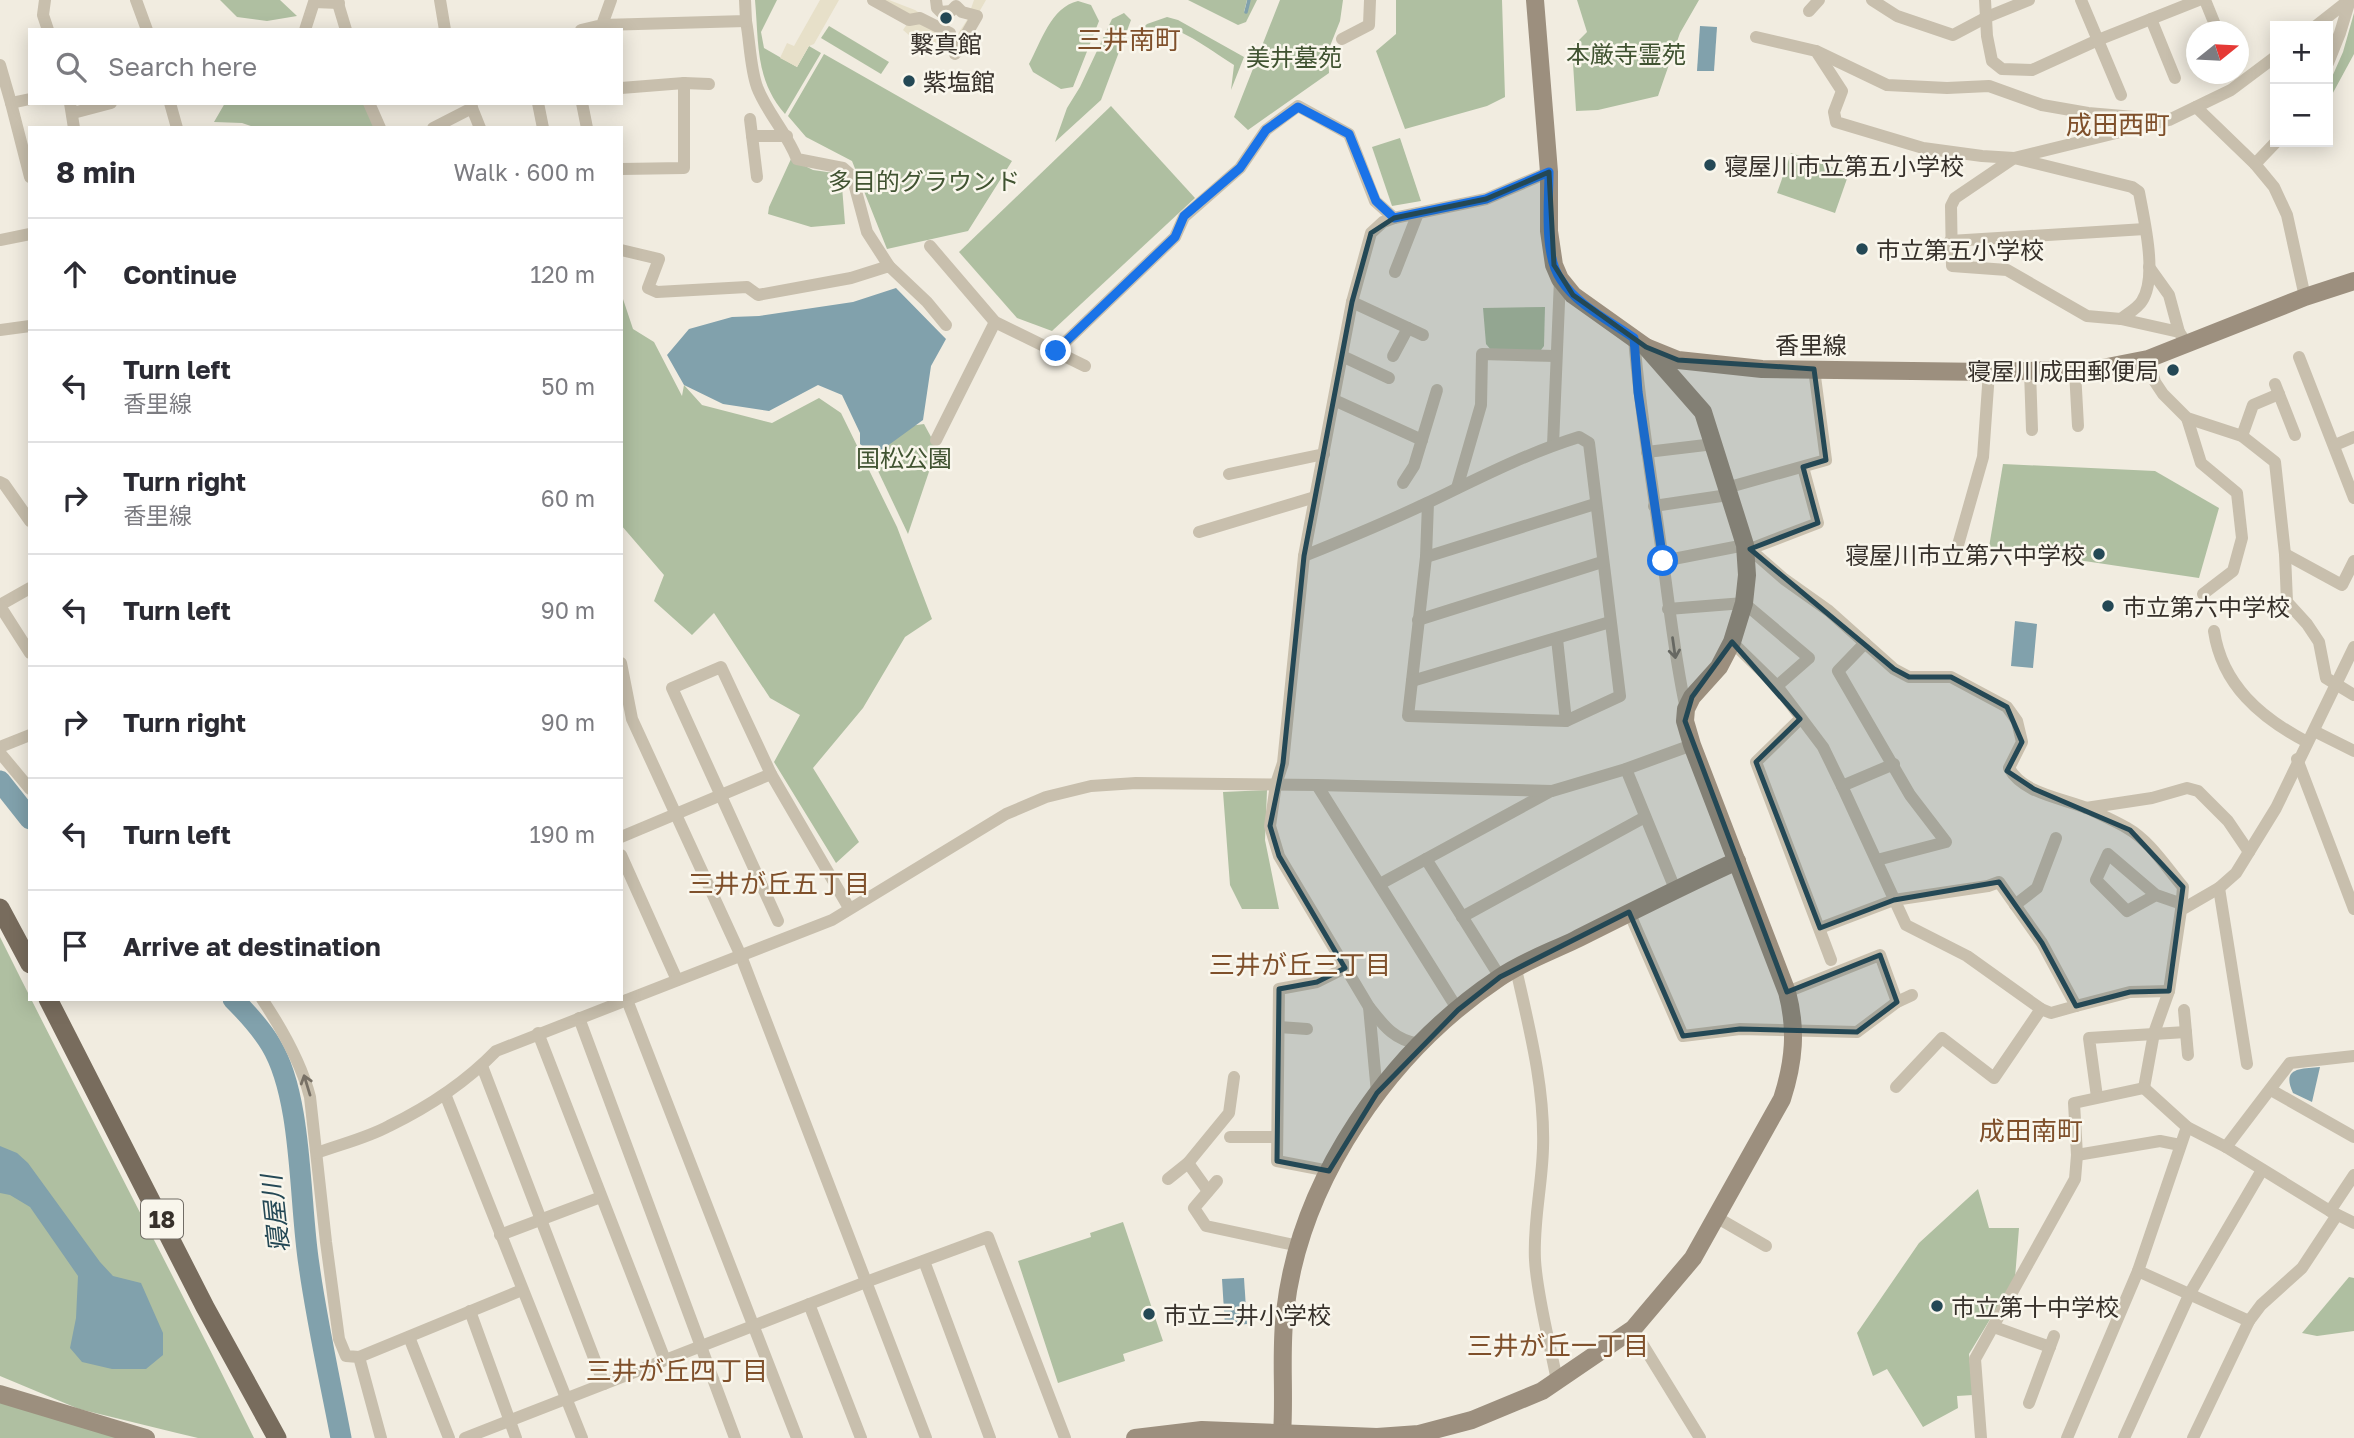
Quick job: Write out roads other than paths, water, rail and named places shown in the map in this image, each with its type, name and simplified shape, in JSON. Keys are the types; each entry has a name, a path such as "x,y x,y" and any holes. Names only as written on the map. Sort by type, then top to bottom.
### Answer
{"main road":[{"path":"0,908 28,960"},
{"name":"18","path":"49,1001 205,1307 277,1438"}],"street":[{"path":"45,0 43,15 47,28"},
{"path":"135,0 146,28"},
{"path":"440,0 445,28"},
{"path":"611,0 601,28 746,22"},
{"path":"745,0 757,85 768,111 787,136 797,159 843,169 852,176 867,232 889,266 927,302 946,325"},
{"path":"873,0 909,20 920,18 950,33 956,54 977,16 961,12 956,6 951,11 941,12 937,8 936,0"},
{"path":"1349,39 1369,25 1370,0"},
{"path":"1535,0 1549,172 1549,231 1554,265 1560,279 1553,445"},
{"path":"1809,11 1819,0"},
{"path":"1872,0 1897,16 1953,34 2029,0"},
{"path":"1985,0 1987,36 1992,61 2003,69 2032,70 2098,40 2199,0"},
{"path":"2081,0 2121,95"},
{"path":"2205,0 2214,21"},
{"path":"2323,21 2350,0"},
{"path":"2333,50 2350,0"},
{"path":"306,28 314,2 338,2 345,28"},
{"path":"2151,19 2175,78"},
{"path":"1755,37 1815,51 1887,85 1947,88 1989,86 2042,105 2088,113 2169,120"},
{"path":"1815,51 1842,91 1834,112 1836,122 1923,148 2014,158 2132,187 2139,192 2146,229 2149,278 2142,302 2121,319"},
{"path":"2183,338 2121,319 2087,316 2007,270 1952,266 1951,206 1955,198 2014,158 2169,120 2231,90 2270,62"},
{"path":"0,65 28,169"},
{"path":"623,169 684,168 684,83"},
{"path":"623,88 684,83 709,84"},
{"path":"11,103 28,99"},
{"path":"74,126 71,108 95,105"},
{"path":"171,105 176,126"},
{"path":"370,105 379,126"},
{"path":"538,105 542,126"},
{"path":"582,105 587,126"},
{"path":"437,126 472,106 479,126"},
{"path":"1056,351 1175,237 1184,216 1240,168 1266,130 1298,107 1349,134 1376,201 1394,218"},
{"path":"2196,107 2255,164 2274,187 2287,215 2305,297"},
{"path":"751,119 757,177"},
{"path":"752,136 787,136"},
{"path":"2255,164 2271,147"},
{"path":"1419,1044 1399,1040 1369,1007 1279,856 1270,826 1276,784 1283,763 1304,556 1352,302 1371,233 1383,222 1394,218 1486,199 1549,172"},
{"path":"1395,272 1418,213"},
{"path":"1950,241 2146,229"},
{"path":"0,240 28,234"},
{"path":"930,246 995,322 1085,366"},
{"path":"623,250 659,259 648,288 657,292 747,287 758,295 851,278 889,266"},
{"path":"2148,267 2169,295 2183,338"},
{"name":"香里線","path":"1560,279 1573,295 1640,343 1678,360 1762,369 1989,372 2075,371 2120,366 2148,359 2183,338 2354,281"},
{"path":"1352,302 1423,335"},
{"path":"936,440 995,322"},
{"path":"0,330 28,326"},
{"path":"1393,356 1408,328"},
{"path":"1640,343 1703,412 1727,492 1748,547 1744,603 1732,642 1719,667 1692,697 1686,709"},
{"path":"1135,1438 1202,1430 1352,1437 1419,1434 1488,1414 1542,1391 1633,1329 1693,1258 1782,1099 1791,1071 1792,1012 1787,992 1685,721 1686,709 1676,667 1638,392 1640,343"},
{"path":"1457,488 1482,405 1482,354 1556,356"},
{"path":"1342,356 1389,378"},
{"path":"2299,357 2354,498"},
{"path":"2148,359 2155,382 2187,418 2242,436 2275,462 2285,554 2287,602 2319,642 2326,678 2354,695"},
{"path":"1654,506 1727,492 1826,460 1814,369"},
{"path":"2030,371 2032,430"},
{"path":"2075,371 2078,426"},
{"path":"1958,545 1983,457 1989,372"},
{"path":"2242,436 2253,405 2277,389 2295,435"},
{"path":"1404,483 1414,466 1437,390"},
{"path":"1334,400 1422,440"},
{"path":"2187,418 2201,463 2237,493 2242,538 2233,571 2203,594"},
{"path":"1304,556 1369,530 1457,488 1553,445 1579,437 1589,443 1620,696 1566,721 1408,716 1426,557 1428,502"},
{"path":"2335,445 2354,437"},
{"path":"1647,452 1714,444"},
{"path":"1229,474 1324,454"},
{"path":"1663,561 1748,547 1818,523 1803,467"},
{"path":"0,482 28,518"},
{"path":"1199,531 1315,497"},
{"path":"1426,557 1595,504"},
{"path":"1748,547 1894,669 1909,677 1951,677 2007,707 2017,721 2022,742 2009,768 2013,775 2034,789 2086,808 2130,830 2146,844 2183,887 2169,991 2154,1033 2144,1088"},
{"path":"2285,554 2342,585 2354,561"},
{"path":"1418,620 1602,562"},
{"path":"28,589 0,606 28,650"},
{"path":"1668,609 1744,603 1810,658 1777,686"},
{"path":"1412,681 1610,622"},
{"path":"2214,631 2217,651 2230,680 2260,712 2285,731 2311,736 2354,751"},
{"path":"1558,639 1566,721"},
{"path":"1732,642 1777,686 1823,747 1906,925 1969,957 2041,1009 2051,1013 2130,992 2169,991"},
{"path":"1865,643 1838,671 1910,795 1946,842 1877,860"},
{"path":"2181,907 2219,888 2236,873 2276,808 2297,759 2311,736 2354,646"},
{"path":"778,921 672,688 721,667 771,774 849,908"},
{"path":"623,673 632,719 741,956 926,1438"},
{"path":"1800,719 1756,762 1831,960"},
{"path":"0,747 28,736"},
{"path":"1380,884 1552,790 1626,769 1692,745"},
{"path":"0,753 28,787"},
{"path":"2297,759 2354,909"},
{"path":"1842,786 1894,764"},
{"path":"1626,769 1675,889"},
{"path":"623,836 771,774"},
{"path":"623,1000 832,920 1006,814 1046,797 1091,786 1276,784 1552,790"},
{"path":"1318,785 1458,1010"},
{"path":"2086,808 2152,798 2187,788 2198,791 2228,821 2249,852"},
{"path":"1462,917 1645,817"},
{"path":"2015,905 2037,888 2056,838"},
{"path":"2156,895 2127,911 2096,880 2108,854 2156,895 2181,907"},
{"path":"623,859 677,979"},
{"path":"1426,859 1462,917 1508,973 1531,1035 1542,1114 1543,1148 1534,1226 1535,1264 1556,1381"},
{"path":"1282,1434 1285,1311 1300,1246 1329,1171 1377,1093 1419,1044 1458,1010 1508,973 1737,861"},
{"path":"1820,929 1894,900 1999,883 2042,943 2076,1006"},
{"path":"2219,888 2247,1064"},
{"path":"1629,912 1683,1036 1740,1029 1857,1032 1897,1002 1912,995"},
{"path":"1787,992 1881,955 1897,1002"},
{"path":"1329,1171 1277,1161 1279,989 1317,982 1345,968"},
{"path":"627,1000 797,1438"},
{"path":"263,1001 281,1028 305,1077 310,1097 339,1339 345,1356 359,1357 522,1290"},
{"path":"317,1153 387,1128 445,1094 482,1066 496,1051 579,1018 610,1002"},
{"path":"1369,1007 1377,1093"},
{"path":"1896,1087 1942,1038 1994,1078 2041,1009"},
{"path":"2184,1010 2188,1055"},
{"path":"579,1018 735,1438"},
{"path":"1279,1027 1307,1029"},
{"path":"2097,1097 2089,1038 2186,1032"},
{"path":"538,1033 665,1360"},
{"path":"2226,1147 2290,1063 2354,1056"},
{"path":"482,1066 604,1384"},
{"path":"1168,1179 1188,1163 1229,1113 1234,1077"},
{"path":"1981,1438 1975,1359 2075,1179 2077,1156 2074,1103 2144,1088"},
{"path":"2144,1088 2187,1127 2354,1223"},
{"path":"2271,1090 2354,1137"},
{"path":"445,1094 582,1438"},
{"path":"2067,1438 2138,1271 2187,1127"},
{"path":"1230,1137 1277,1138"},
{"path":"2077,1156 2160,1141 2180,1145"},
{"path":"1188,1163 1213,1186 1194,1208 1206,1226 1300,1246"},
{"path":"2124,1438 2190,1293 2262,1170"},
{"path":"2193,1438 2249,1321 2261,1305 2302,1268 2354,1175"},
{"path":"500,1235 601,1197"},
{"path":"1716,1217 1766,1246"},
{"path":"465,1438 988,1237 1065,1438"},
{"path":"924,1261 990,1438"},
{"path":"2138,1271 2249,1321"},
{"path":"809,1304 860,1438"},
{"path":"470,1311 516,1438"},
{"path":"1994,1327 2052,1341 2029,1403"},
{"path":"1633,1329 1700,1438"},
{"path":"409,1337 449,1438"},
{"path":"359,1357 381,1438"},
{"path":"0,1394 146,1438"}],"water":[{"path":"1700,26 1717,27 1714,71 1697,71"},
{"path":"896,288 946,339 931,366 923,420 879,452 868,451 860,444 860,433 842,395 818,385 769,411 723,404 684,385 667,355 689,329 732,317 759,316 853,302"},
{"path":"2015,621 2037,624 2033,668 2011,666"},
{"path":"2320,1067 2312,1102 2293,1093 2289,1078 2291,1074 2300,1069"},
{"path":"0,1146 17,1153 28,1163 113,1276 141,1283 163,1333 163,1355 146,1369 112,1369 82,1362 70,1348 76,1318 78,1276 30,1207 10,1195 0,1193"},
{"path":"1244,1278 1247,1324 1225,1326 1222,1279"}],"waterway":[{"path":"1246,12 1249,0"},
{"name":"寝屋川","path":"0,781 28,816"},
{"name":"寝屋川","path":"235,1001 271,1045 289,1093 298,1151 312,1287 341,1438"}],"place":[{"name":"繋真館","path":"946,18"},
{"name":"紫塩館","path":"909,81"},
{"name":"寝屋川市立第五小学校","path":"1710,165"},
{"name":"市立第五小学校","path":"1862,249"},
{"name":"寝屋川成田郵便局","path":"2173,370"},
{"name":"寝屋川市立第六中学校","path":"2099,554"},
{"name":"市立第六中学校","path":"2108,606"},
{"name":"市立第十中学校","path":"1937,1306"},
{"name":"市立三井小学校","path":"1149,1314"}],"district":[{"name":"三井南町","path":"1129,39"},
{"name":"成田西町","path":"2118,124"},
{"name":"三井が丘五丁目","path":"779,883"},
{"name":"三井が丘三丁目","path":"1300,964"},
{"name":"成田南町","path":"2031,1130"},
{"name":"三井が丘一丁目","path":"1558,1345"},
{"name":"三井が丘四丁目","path":"677,1370"}],"park label":[{"name":"本厳寺霊苑","path":"1626,53"},
{"name":"美井墓苑","path":"1294,56"},
{"name":"多目的グラウンド","path":"924,180"},
{"name":"国松公園","path":"904,457"}]}
